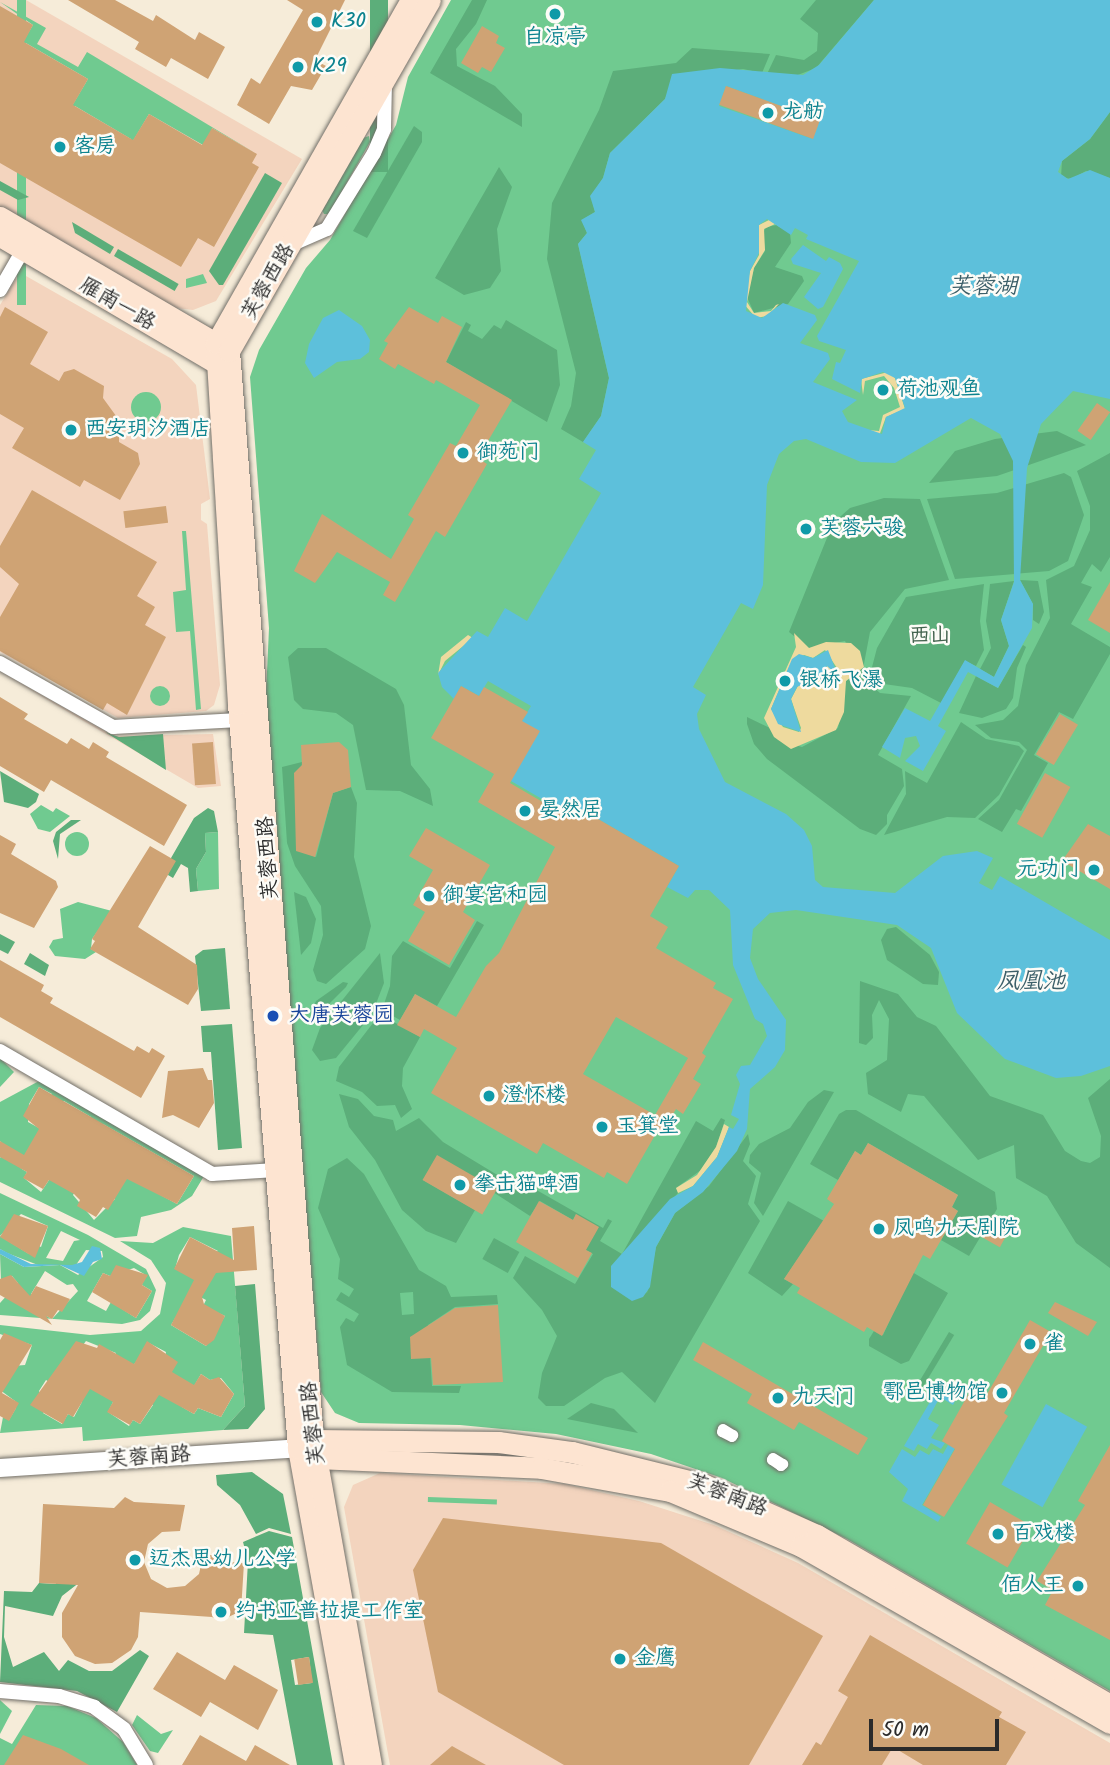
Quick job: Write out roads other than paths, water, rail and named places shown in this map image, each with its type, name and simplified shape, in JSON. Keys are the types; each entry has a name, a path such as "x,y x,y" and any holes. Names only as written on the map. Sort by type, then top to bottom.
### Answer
{"main road":[{"name":"芙蓉西路","path":"355,1765 309,1449 276,1170 239,720 224,357 411,0"},
{"name":"芙蓉西路","path":"371,1765 309,1449 224,357 430,0"},
{"name":"雁南一路","path":"0,217 224,357"},
{"name":"雁南一路","path":"0,236 224,357"},
{"name":"芙蓉南路","path":"309,1449 498,1442 572,1452 705,1485 817,1535 1110,1705"},
{"name":"芙蓉南路","path":"309,1449 541,1468 670,1491 801,1546 1110,1723"}],"street":[{"path":"0,290 23,250"},
{"path":"0,663 121,729 239,720"},
{"path":"0,1051 212,1174 276,1170"},
{"name":"芙蓉南路","path":"0,1468 309,1449"},
{"path":"0,1691 59,1696 94,1707 124,1729 146,1765"}],"water":[{"name":"芙蓉湖","path":"874,0 1110,0 1110,112 1090,139 1062,161 1058,172 1068,179 1090,170 1110,178 1110,399 1073,391 1041,424 1027,468 1020,580 1033,604 1032,628 998,688 968,672 938,726 946,731 923,771 905,761 920,746 916,736 905,738 900,758 882,747 905,708 930,721 965,660 994,677 1009,646 1001,620 1014,582 1013,461 1000,434 971,418 895,463 861,462 806,439 794,441 779,454 767,485 763,585 753,609 741,603 693,687 706,695 697,714 699,729 725,782 786,814 804,830 812,846 815,880 823,887 895,893 943,856 977,851 993,858 979,883 992,890 1000,876 1110,940 1110,1066 1081,1076 1056,1078 1005,1059 957,1013 931,948 897,925 796,910 770,913 753,929 750,958 758,979 786,1020 785,1050 775,1067 750,1089 747,1129 737,1151 703,1192 675,1213 656,1247 650,1287 643,1297 632,1301 611,1287 611,1266 670,1199 693,1186 717,1157 729,1127 733,1129 739,1119 731,1115 740,1084 736,1075 741,1066 750,1065 767,1036 763,1024 755,1019 733,965 730,910 709,890 695,890 688,898 667,887 679,866 579,808 573,817 511,781 522,721 531,706 488,681 479,696 461,686 454,699 442,687 438,673 477,631 488,637 505,608 527,621 601,493 579,479 596,450 583,442 601,416 609,378 578,244 587,233 581,220 595,212 590,196 603,178 610,153 665,99 672,74 720,68 803,75 819,65","holes":["726,86 800,113 813,139 719,106","767,219 791,235 795,228 808,235 806,239 859,261 817,336 819,341 846,350 840,363 836,362 832,379 860,393 862,379 883,372 895,378 905,408 886,417 882,434 848,422 842,411 857,400 813,382 830,359 828,353 800,343 817,320 815,315 783,303 762,318 746,311 750,271 759,253 759,225"]},
{"path":"803,245 826,261 829,257 840,263 843,269 823,307 818,309 804,297 821,273 793,264 791,259"},
{"path":"339,310 362,326 370,340 369,352 360,359 337,362 314,378 305,363 309,344 323,318"},
{"path":"828,650 838,676 827,666 823,671 826,683 817,677 797,687 791,699 801,732 778,724 771,709 792,659 799,654 813,658"},
{"path":"92,1246 100,1248 102,1259 93,1262 84,1276 60,1265 24,1267 0,1254 0,1249 31,1264 72,1265 82,1262"},
{"path":"937,1390 955,1401 953,1405 940,1397 928,1419 939,1425 931,1438 945,1443 941,1449 931,1443 927,1449 918,1444 914,1451 904,1446"},
{"path":"1046,1404 1087,1427 1043,1507 1001,1484"},
{"path":"948,1445 955,1448 922,1505 941,1517 938,1522 902,1501 908,1489 889,1472 902,1449 915,1457 920,1450 929,1455 933,1449 943,1454"}],"place":[{"name":"自凉亭","path":"555,14"},
{"name":"K30","path":"317,22"},
{"name":"K29","path":"298,67"},
{"name":"龙舫","path":"768,113"},
{"name":"客房","path":"60,147"},
{"name":"荷池观鱼","path":"883,390"},
{"name":"西安玥汐酒店","path":"71,430"},
{"name":"御苑门","path":"463,453"},
{"name":"芙蓉六骏","path":"806,529"},
{"name":"银桥飞瀑","path":"785,681"},
{"name":"晏然居","path":"525,811"},
{"name":"元功门","path":"1094,870"},
{"name":"御宴宫和园","path":"429,896"},
{"name":"大唐芙蓉园","path":"273,1016"},
{"name":"澄怀楼","path":"489,1096"},
{"name":"玉箕堂","path":"602,1127"},
{"name":"拳击猫啤酒","path":"460,1185"},
{"name":"凤鸣九天剧院","path":"879,1229"},
{"name":"雀","path":"1030,1344"},
{"name":"鄠邑博物馆","path":"1002,1393"},
{"name":"九天门","path":"778,1398"},
{"name":"百戏楼","path":"998,1534"},
{"name":"迈杰思幼儿公学","path":"135,1560"},
{"name":"佰人王","path":"1078,1586"},
{"name":"约书亚普拉提工作室","path":"221,1612"},
{"name":"金鹰","path":"620,1659"}],"park label":[{"name":"西山","path":"930,637"}],"water label":[{"name":"凤凰池","path":"1031,982"}]}
